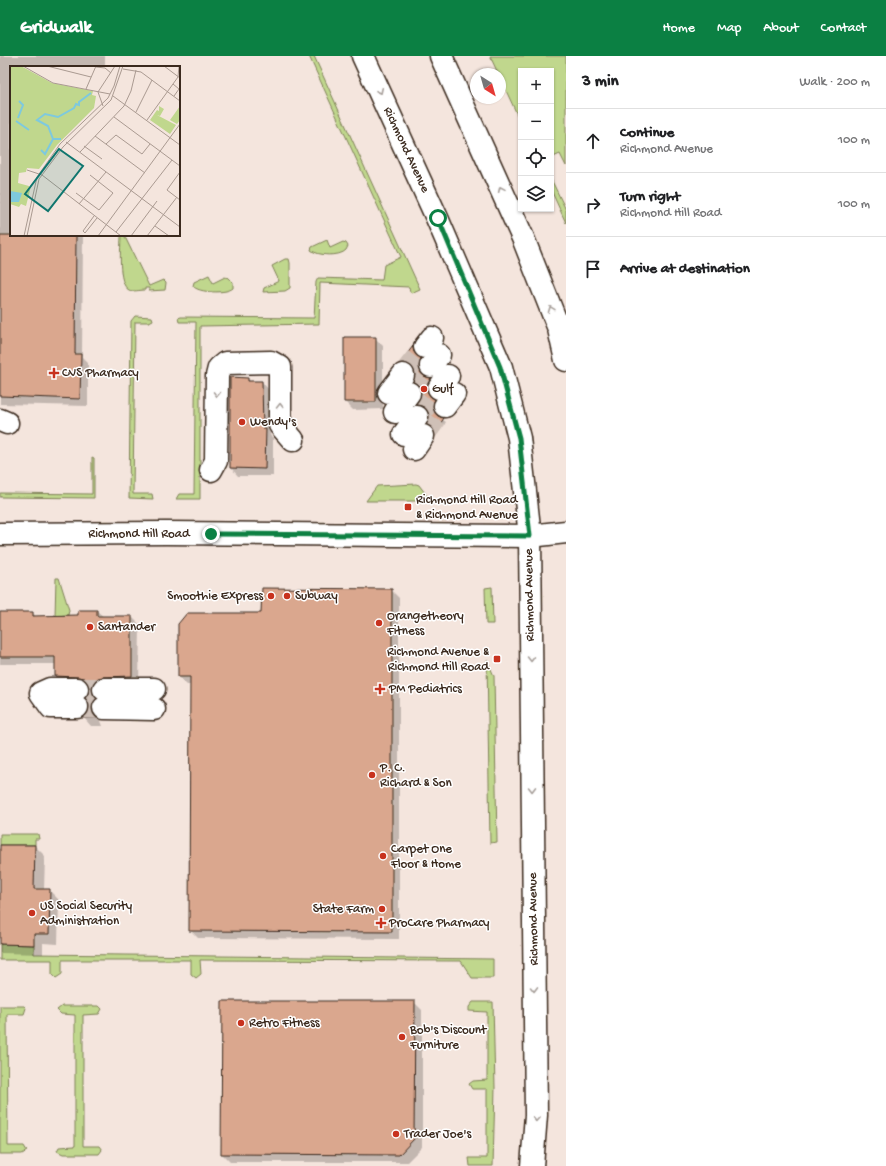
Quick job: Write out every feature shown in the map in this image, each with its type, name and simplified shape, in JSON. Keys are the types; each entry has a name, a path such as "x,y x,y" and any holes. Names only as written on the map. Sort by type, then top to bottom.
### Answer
{"main road":[{"name":"Richmond Avenue","path":"364,56 438,218 500,367 519,438 530,536 536,1115 532,1166"},
{"path":"441,56 523,238 559,329 566,360"},
{"path":"211,470 216,461 219,368 225,363 271,362 280,367 280,425 293,440"},
{"name":"Richmond Hill Road","path":"0,534 166,533 530,536 566,532"},
{"path":"40,693 50,707 77,698"},
{"path":"104,698 154,699"}],"green space":[{"path":"309,56 314,56 420,289 411,293 409,287 320,283 319,324 200,326 200,499 176,499 179,494 194,494 196,322 179,322 178,318 314,318 316,282 318,278 382,280 384,265 401,257"},
{"path":"490,56 566,56 566,166 560,154 554,157 554,68 518,68 518,117 506,91 506,68 496,68"},
{"path":"554,185 566,210 566,223 554,197"},
{"path":"121,236 124,236 149,286 163,280 166,283 165,290 149,291 149,288 145,288 145,290 129,290 125,286 121,273"},
{"path":"327,240 330,248 343,242 348,246 343,252 334,255 318,254 311,250 312,247"},
{"path":"285,259 289,259 290,263 290,288 285,291 263,292 264,288 279,281 272,266"},
{"path":"209,275 213,283 225,277 229,278 233,282 233,288 225,291 213,292 201,290 193,286 194,282"},
{"path":"135,316 152,317 153,320 149,322 135,322 133,494 152,494 153,499 129,498 131,321"},
{"path":"92,457 94,458 94,498 0,497 0,493 92,494"},
{"path":"419,485 431,501 366,501 377,486"},
{"path":"56,578 59,578 69,610 68,615 55,616"},
{"path":"492,587 493,624 486,624 485,588"},
{"path":"487,660 494,676 497,842 490,843"},
{"path":"0,834 38,834 39,839 35,839 35,845 0,845"},
{"path":"0,944 34,945 34,954 493,959 493,978 472,978 461,961 200,960 201,974 196,978 191,974 191,960 62,960 62,974 56,978 52,974 52,960 0,960"},
{"path":"473,1002 493,1002 495,1088 493,1166 470,1166 469,1158 487,1158 487,1089 472,1089 469,1084 473,1081 487,1080 487,1012 469,1011 469,1007"},
{"path":"0,1006 24,1006 26,1008 24,1014 7,1014 8,1146 24,1146 27,1151 22,1154 0,1154"},
{"path":"62,1006 99,1006 102,1009 99,1014 83,1015 83,1146 99,1146 102,1150 99,1154 63,1154 57,1151 59,1147 75,1146 75,1015 61,1014 57,1010"}],"building":[{"path":"0,235 76,236 75,354 81,354 80,399 0,396"},
{"path":"344,337 376,337 376,402 344,402"},
{"path":"413,346 414,352 421,358 419,365 420,371 424,376 431,378 427,387 428,393 435,399 433,405 434,411 438,416 444,418 435,432 427,425 429,418 428,412 424,407 416,405 421,394 420,388 413,382 415,376 414,370 410,365 400,363"},
{"name":"Wendy's","path":"230,377 248,378 248,381 262,381 263,429 266,429 265,469 230,468"},
{"path":"262,588 392,589 392,932 189,931 190,677 178,677 178,624 187,613 261,613"},
{"path":"78,610 97,610 97,616 132,616 132,676 104,677 98,678 93,682 92,689 96,699 92,708 93,714 97,718 82,718 88,714 89,707 85,698 89,689 88,683 84,678 55,676 55,657 0,657 0,612 33,612 33,616 78,615"},
{"path":"0,845 35,845 34,889 50,889 49,934 34,934 34,945 0,944"},
{"path":"222,1001 415,1001 414,1139 399,1155 221,1154"}],"tunnel":[{"path":"403,375 425,347"},
{"path":"409,393 431,366"},
{"path":"417,417 439,388"},
{"path":"423,436 445,406"},
{"path":"77,689 104,689"},
{"path":"77,707 104,708"}],"place":[{"name":"CVS Pharmacy","path":"54,373"},
{"name":"Gulf","path":"424,389"},
{"name":"Wendy's","path":"242,422"},
{"name":"Richmond Hill Road & Richmond Avenue","path":"408,507"},
{"name":"Smoothie Express","path":"271,596"},
{"name":"Subway","path":"287,596"},
{"name":"Orangetheory Fitness","path":"379,623"},
{"name":"Santander","path":"90,627"},
{"name":"Richmond Avenue & Richmond Hill Road","path":"497,659"},
{"name":"PM Pediatrics","path":"380,689"},
{"name":"P. C. Richard & Son","path":"372,775"},
{"name":"Carpet One Floor & Home","path":"383,856"},
{"name":"State Farm","path":"382,909"},
{"name":"US Social Security Administration","path":"32,913"},
{"name":"ProCare Pharmacy","path":"381,923"},
{"name":"Retro Fitness","path":"241,1023"},
{"name":"Bob's Discount Furniture","path":"402,1037"},
{"name":"Trader Joe's","path":"396,1134"}],"route":[{"path":"211,534 530,536 519,438 500,367 438,218"}]}
